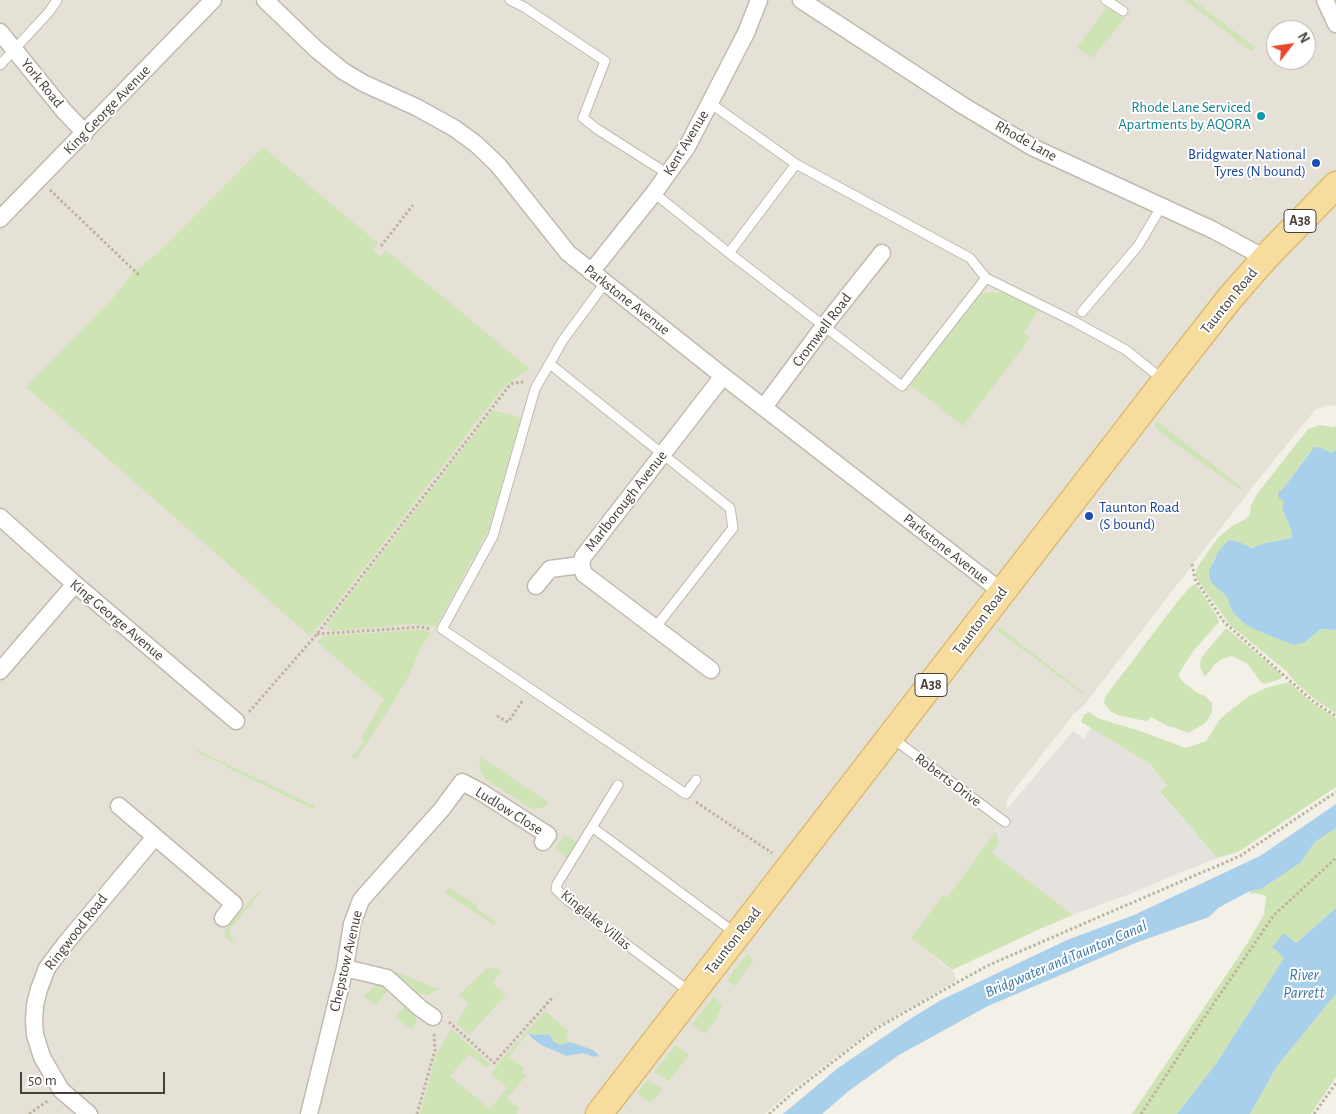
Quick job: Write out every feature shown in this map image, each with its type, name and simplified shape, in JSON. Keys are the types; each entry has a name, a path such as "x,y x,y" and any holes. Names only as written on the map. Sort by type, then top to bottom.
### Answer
{"main road":[{"name":"Taunton Road","path":"599,1114 1164,381 1230,298 1265,258 1336,185"}],"street":[{"name":"King George Avenue","path":"0,219 213,0"},
{"name":"Parkstone Avenue","path":"265,0 317,50 343,71 363,83 416,107 454,128 476,144 498,165 568,253 723,376 1002,592"},
{"name":"Kent Avenue","path":"591,272 654,193 686,147 746,33 759,0"},
{"name":"Rhode Lane","path":"801,0 1032,147 1213,230 1265,258"},
{"path":"1325,0 1336,24"},
{"name":"York Road","path":"0,32 64,111 85,133"},
{"name":"Cromwell Road","path":"764,407 824,326 882,253"},
{"name":"Marlborough Avenue","path":"711,670 584,574 581,566 583,557 723,376"},
{"name":"King George Avenue","path":"0,517 75,584 236,721"},
{"path":"536,586 550,569 581,566"},
{"path":"0,671 75,584"},
{"name":"Ludlow Close","path":"462,782 548,835 543,842"},
{"name":"Chepstow Avenue","path":"309,1114 346,968 352,924 361,900 442,809 462,782"},
{"path":"119,806 234,904 223,918"},
{"name":"Ringwood Road","path":"89,1114 61,1090 54,1081 42,1057 35,1035 35,1005 43,976 65,944 155,837"},
{"path":"346,968 388,978 420,1008 439,1018"}],"lane":[{"path":"0,65 50,12 57,0"},
{"path":"510,0 524,7 605,61 583,118 597,130 668,174"},
{"path":"1106,0 1122,11"},
{"path":"710,103 796,164 970,258 986,278 1075,322 1126,350 1164,381"},
{"path":"729,253 796,164"},
{"path":"654,193 902,386 986,278"},
{"path":"1082,312 1138,246 1161,207"},
{"path":"605,283 563,340 535,389 492,536 442,629 686,794 696,780"},
{"path":"550,364 730,508 733,528 655,628"},
{"name":"Roberts Drive","path":"891,737 1005,822"},
{"name":"Kinglake Villas","path":"618,785 557,884 556,889 692,994"},
{"path":"592,827 738,935"}],"path":[{"path":"39,179 139,275"},
{"path":"381,246 413,205"},
{"path":"236,721 249,712 316,634 509,386 513,383 540,381"},
{"path":"1192,564 1195,579 1224,622 1314,702 1336,716"},
{"path":"316,634 420,627 435,630 442,629"},
{"path":"497,716 508,722 530,689"},
{"path":"769,1114 795,1091 877,1028 958,982 1035,945 1240,856 1336,792"},
{"path":"686,794 706,810 791,867"},
{"path":"1141,1114 1274,915 1298,895 1336,858"},
{"path":"439,1018 494,1062 552,998"},
{"path":"417,1114 435,1050 439,1018"},
{"path":"1314,1114 1336,1083"},
{"path":"29,1114 61,1090"}],"shaded area":[{"path":"0,0 1336,0 1336,406 1327,405 1315,410 1258,480 1085,704 1073,715 1007,799 1006,810 995,832 947,899 943,895 911,938 954,973 957,980 876,1027 793,1089 765,1114 0,1114"},
{"path":"1091,728 1150,764 1167,785 1160,793 1217,858 1073,915 984,847 995,832 1006,810 1073,731 1084,739"}],"green space":[{"path":"1185,0 1193,0 1255,47 1252,52"},
{"path":"1107,6 1124,19 1092,58 1077,48"},
{"path":"263,147 378,243 372,250 380,257 386,250 530,369 508,383 498,394 310,636 26,387 114,297 132,274 162,249"},
{"path":"1006,292 1039,309 1024,332 1030,338 963,426 910,385 981,293"},
{"path":"493,410 521,418 489,529 436,626 414,624 334,631 327,629 327,625"},
{"path":"1158,422 1244,489 1239,489 1172,441 1154,426"},
{"path":"1320,425 1336,426 1336,449 1332,453 1319,447 1311,450 1282,490 1284,505 1282,508 1293,538 1265,543 1215,557 1209,570 1219,590 1228,598 1229,605 1234,614 1246,625 1265,634 1289,643 1305,642 1321,629 1336,630 1336,713 1317,701 1298,685 1285,670 1230,625 1196,578 1198,566 1218,538 1232,526 1246,519 1250,514 1251,505 1257,494 1308,429"},
{"path":"1196,584 1219,622 1194,650 1178,675 1183,682 1205,696 1212,703 1212,712 1208,719 1204,724 1188,733 1168,726 1151,717 1147,721 1118,715 1110,711 1104,703 1105,697 1177,602 1191,586"},
{"path":"999,627 1085,694 1081,693 1005,637 998,630"},
{"path":"1226,628 1280,673 1281,679 1264,684 1248,664 1232,656 1222,659 1214,665 1205,677 1200,667 1201,658"},
{"path":"424,630 431,633 421,647 408,678 355,760 351,758 364,742 361,738 384,699 317,642 324,636"},
{"path":"1289,682 1311,702 1336,718 1336,787 1238,852 1217,858 1160,792 1167,785 1150,764 1081,722 1084,715 1089,712 1100,719 1186,748 1206,741 1221,718 1246,698 1266,688"},
{"path":"198,750 315,806 313,809 196,752"},
{"path":"481,757 549,803 543,808 532,809 485,779 479,767"},
{"path":"1336,828 1336,908 1296,943 1272,947 1284,958 1215,1065 1177,1114 1132,1114 1247,944 1264,914 1266,896 1255,893 1251,894 1250,891 1300,863 1315,842"},
{"path":"995,832 998,837 998,844 992,853 1073,915 952,970 911,938 943,895 947,898"},
{"path":"565,835 578,843 568,859 555,849"},
{"path":"449,888 478,906 477,909 496,922 494,925 445,893"},
{"path":"259,891 261,892 229,930 234,944 225,937 225,930"},
{"path":"747,954 754,960 735,986 727,980"},
{"path":"487,968 502,971 492,982 506,995 469,1035 456,1023 469,1003 459,995"},
{"path":"391,970 439,989 429,995 420,994 411,989"},
{"path":"377,983 388,990 376,1005 363,997"},
{"path":"1336,994 1336,1077 1311,1114 1250,1114 1277,1066"},
{"path":"714,997 722,1005 716,1019 705,1034 692,1024"},
{"path":"406,1005 416,1018 413,1030 395,1018"},
{"path":"545,1011 568,1031 566,1040 570,1042 560,1046 554,1042 549,1034 533,1035 528,1032 509,1057 524,1068 522,1072 526,1076 507,1098 520,1109 516,1114 420,1114 437,1053 451,1029 490,1064 486,1068 469,1054 450,1076 490,1109 507,1088 491,1074"},
{"path":"676,1045 689,1055 669,1081 654,1072"},
{"path":"647,1080 663,1089 650,1103 637,1093"}],"water":[{"path":"1314,447 1319,447 1332,453 1336,449 1336,630 1321,629 1305,642 1294,645 1246,625 1234,614 1229,605 1228,598 1212,583 1209,577 1209,570 1220,549 1229,540 1252,548 1265,543 1292,538 1292,532 1282,508 1284,502 1279,498 1278,492 1282,490"},
{"name":"Bridgwater and Taunton Canal","path":"1336,804 1336,828 1315,842 1300,863 1261,889 1250,891 1218,908 1209,917 1138,942 988,1006 899,1055 850,1090 822,1114 783,1114 838,1068 941,1000 1067,940 1134,915 1260,856"},
{"name":"River Parrett","path":"1336,908 1336,994 1277,1066 1250,1114 1177,1114 1215,1065 1284,958 1272,947 1284,933 1296,943"},
{"path":"528,1032 533,1035 549,1034 554,1042 560,1045 570,1042 593,1050 599,1055 595,1057 583,1053 567,1056 541,1045"}],"place":[{"name":"Rhode Lane Serviced Apartments by AQORA","path":"1261,116"},
{"name":"Bridgwater National Tyres (N bound)","path":"1316,163"},
{"name":"Taunton Road (S bound)","path":"1089,516"}]}
